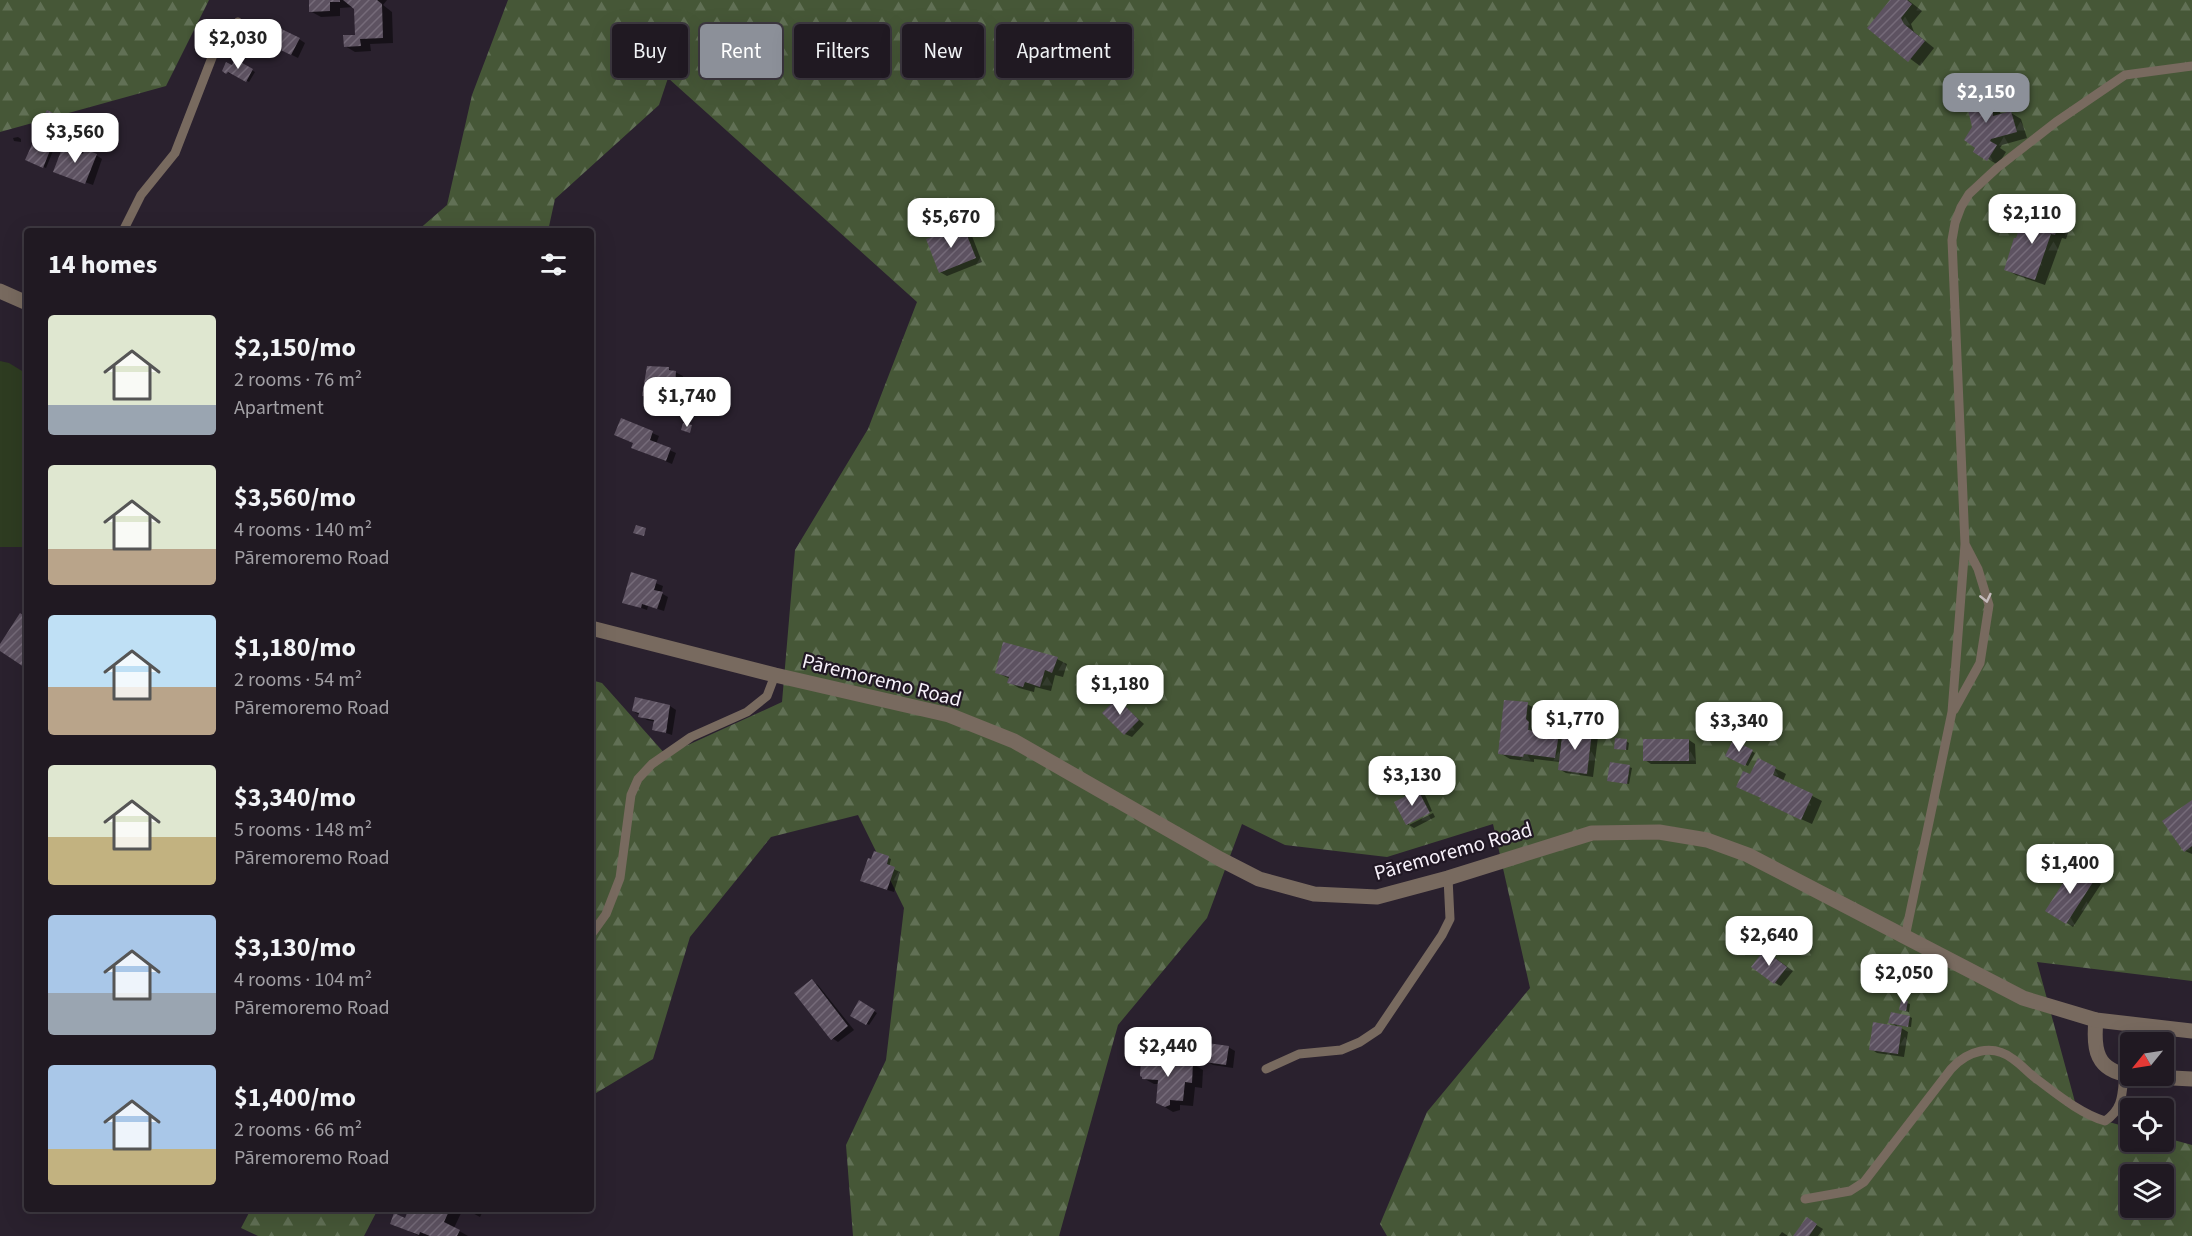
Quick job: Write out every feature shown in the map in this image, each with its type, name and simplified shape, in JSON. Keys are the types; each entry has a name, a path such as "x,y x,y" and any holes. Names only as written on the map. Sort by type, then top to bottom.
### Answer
{"street":[{"path":"0,291 24,302"},
{"name":"Pāremoremo Road","path":"594,629 775,675 949,715 1014,741 1259,879 1314,894 1377,897 1448,878 1592,833 1659,832 1707,840 1748,855 2023,998 2046,1007 2096,1020 2192,1031"},
{"path":"2096,1020 2097,1055 2103,1063 2120,1071"},
{"path":"2174,1078 2192,1079"}],"lane":[{"path":"124,228 141,195 175,153 213,55 238,22"},
{"path":"1905,937 1952,712 1965,544 1952,240 1955,223 1969,194 1997,168 2056,122 2125,75 2192,66"},
{"path":"1952,712 1980,663 1989,605 1978,569 1965,544"},
{"path":"594,931 606,914 620,878 631,795 638,779 652,764 691,737 754,707 767,696 775,675"},
{"path":"1266,1069 1299,1054 1341,1050 1360,1042 1378,1030 1442,935 1450,919 1448,878"},
{"path":"1805,1199 1850,1191 1864,1182 1951,1069 1961,1058 1974,1052 1988,1050 2011,1057 2036,1079 2066,1100 2094,1118 2105,1122 2116,1114 2126,1086"}],"green space":[{"path":"0,0 209,0 166,86 0,132"},
{"path":"508,0 2192,0 2192,981 2037,962 2078,1113 2120,1125 2120,1152 2174,1152 2174,1140 2192,1145 2192,1236 1387,1236 1380,1224 1427,1112 1530,988 1493,824 1387,857 1285,845 1242,824 1207,918 1118,1025 1059,1236 853,1236 846,1145 886,1060 904,908 858,815 771,837 690,937 653,1059 594,1094 594,681 602,683 666,755 782,702 795,550 868,429 917,302 668,78 659,105 555,199 549,228 420,228 447,205 472,95"},
{"path":"0,361 9,363 24,372 24,547 0,547"},
{"path":"249,1212 376,1212 364,1236 258,1236 241,1228"}],"building":[{"path":"309,0 340,0 340,2 330,2 330,11 309,12"},
{"path":"343,0 377,0 382,4 383,38 360,39 361,46 344,47 343,35 355,35 354,9"},
{"path":"1890,0 1907,0 1912,4 1901,18 1904,24 1925,41 1908,62 1867,28"},
{"path":"269,23 300,38 291,55 260,40"},
{"path":"235,59 253,69 246,82 222,71 226,62 232,65"},
{"path":"1986,89 1991,107 1993,106 1993,116 2011,111 2017,132 1991,139 1990,141 1997,145 1987,161 1973,152 1975,148 1964,140 1972,127 1966,101 1969,101 1967,93"},
{"path":"47,110 57,115 54,122 43,117"},
{"path":"34,140 51,148 43,168 25,160"},
{"path":"63,146 83,154 85,149 97,154 85,184 53,172"},
{"path":"2040,209 2062,216 2055,235 2051,234 2035,280 2004,270 2014,238 2022,222 2034,226"},
{"path":"963,225 976,258 939,273 926,239"},
{"path":"647,366 669,367 669,370 676,371 674,401 642,396"},
{"path":"621,418 653,431 650,440 671,448 666,461 631,448 633,443 614,435"},
{"path":"683,423 692,425 690,433 681,430"},
{"path":"636,525 646,528 644,536 633,533"},
{"path":"631,572 657,580 654,590 663,592 657,609 642,604 641,608 622,603"},
{"path":"20,613 24,616 24,667 0,651 0,644"},
{"path":"1003,642 1058,657 1052,673 1045,670 1040,687 1025,682 1023,687 1007,683 1009,677 995,673"},
{"path":"635,697 670,705 666,733 652,730 654,720 638,717 639,713 632,711"},
{"path":"1117,698 1139,720 1124,735 1102,713"},
{"path":"1504,700 1528,702 1526,719 1529,722 1528,730 1559,734 1555,758 1524,754 1523,757 1498,754"},
{"path":"1750,722 1757,726 1754,733 1746,729"},
{"path":"1563,728 1592,732 1587,774 1558,770"},
{"path":"1615,738 1627,739 1626,750 1614,749"},
{"path":"1643,739 1689,739 1689,761 1643,761"},
{"path":"1733,740 1753,750 1745,766 1725,756"},
{"path":"1758,758 1776,767 1773,775 1813,794 1801,820 1736,787 1743,771 1750,774"},
{"path":"1610,762 1630,765 1627,784 1607,781"},
{"path":"1418,790 1430,813 1406,825 1394,802"},
{"path":"2192,800 2192,846 2184,852 2162,821"},
{"path":"874,851 889,856 887,864 895,867 887,890 860,881 868,858 871,859"},
{"path":"2074,866 2095,879 2066,924 2045,911"},
{"path":"1764,950 1787,967 1774,984 1751,967"},
{"path":"812,979 848,1026 831,1040 794,993"},
{"path":"859,1000 875,1010 866,1025 850,1016"},
{"path":"1901,1000 1908,1001 1906,1011 1899,1010"},
{"path":"1891,1012 1910,1016 1908,1027 1888,1023"},
{"path":"1873,1022 1902,1027 1898,1054 1869,1050"},
{"path":"1207,1043 1229,1046 1226,1065 1204,1062"},
{"path":"1141,1059 1193,1063 1192,1083 1185,1082 1183,1101 1170,1100 1170,1105 1165,1107 1156,1103 1158,1080 1142,1079 1140,1076"},
{"path":"408,1212 449,1212 444,1222 460,1230 457,1236 430,1236 420,1232 419,1235 390,1224 394,1213 405,1218"},
{"path":"1807,1217 1817,1224 1809,1236 1793,1236"}]}
